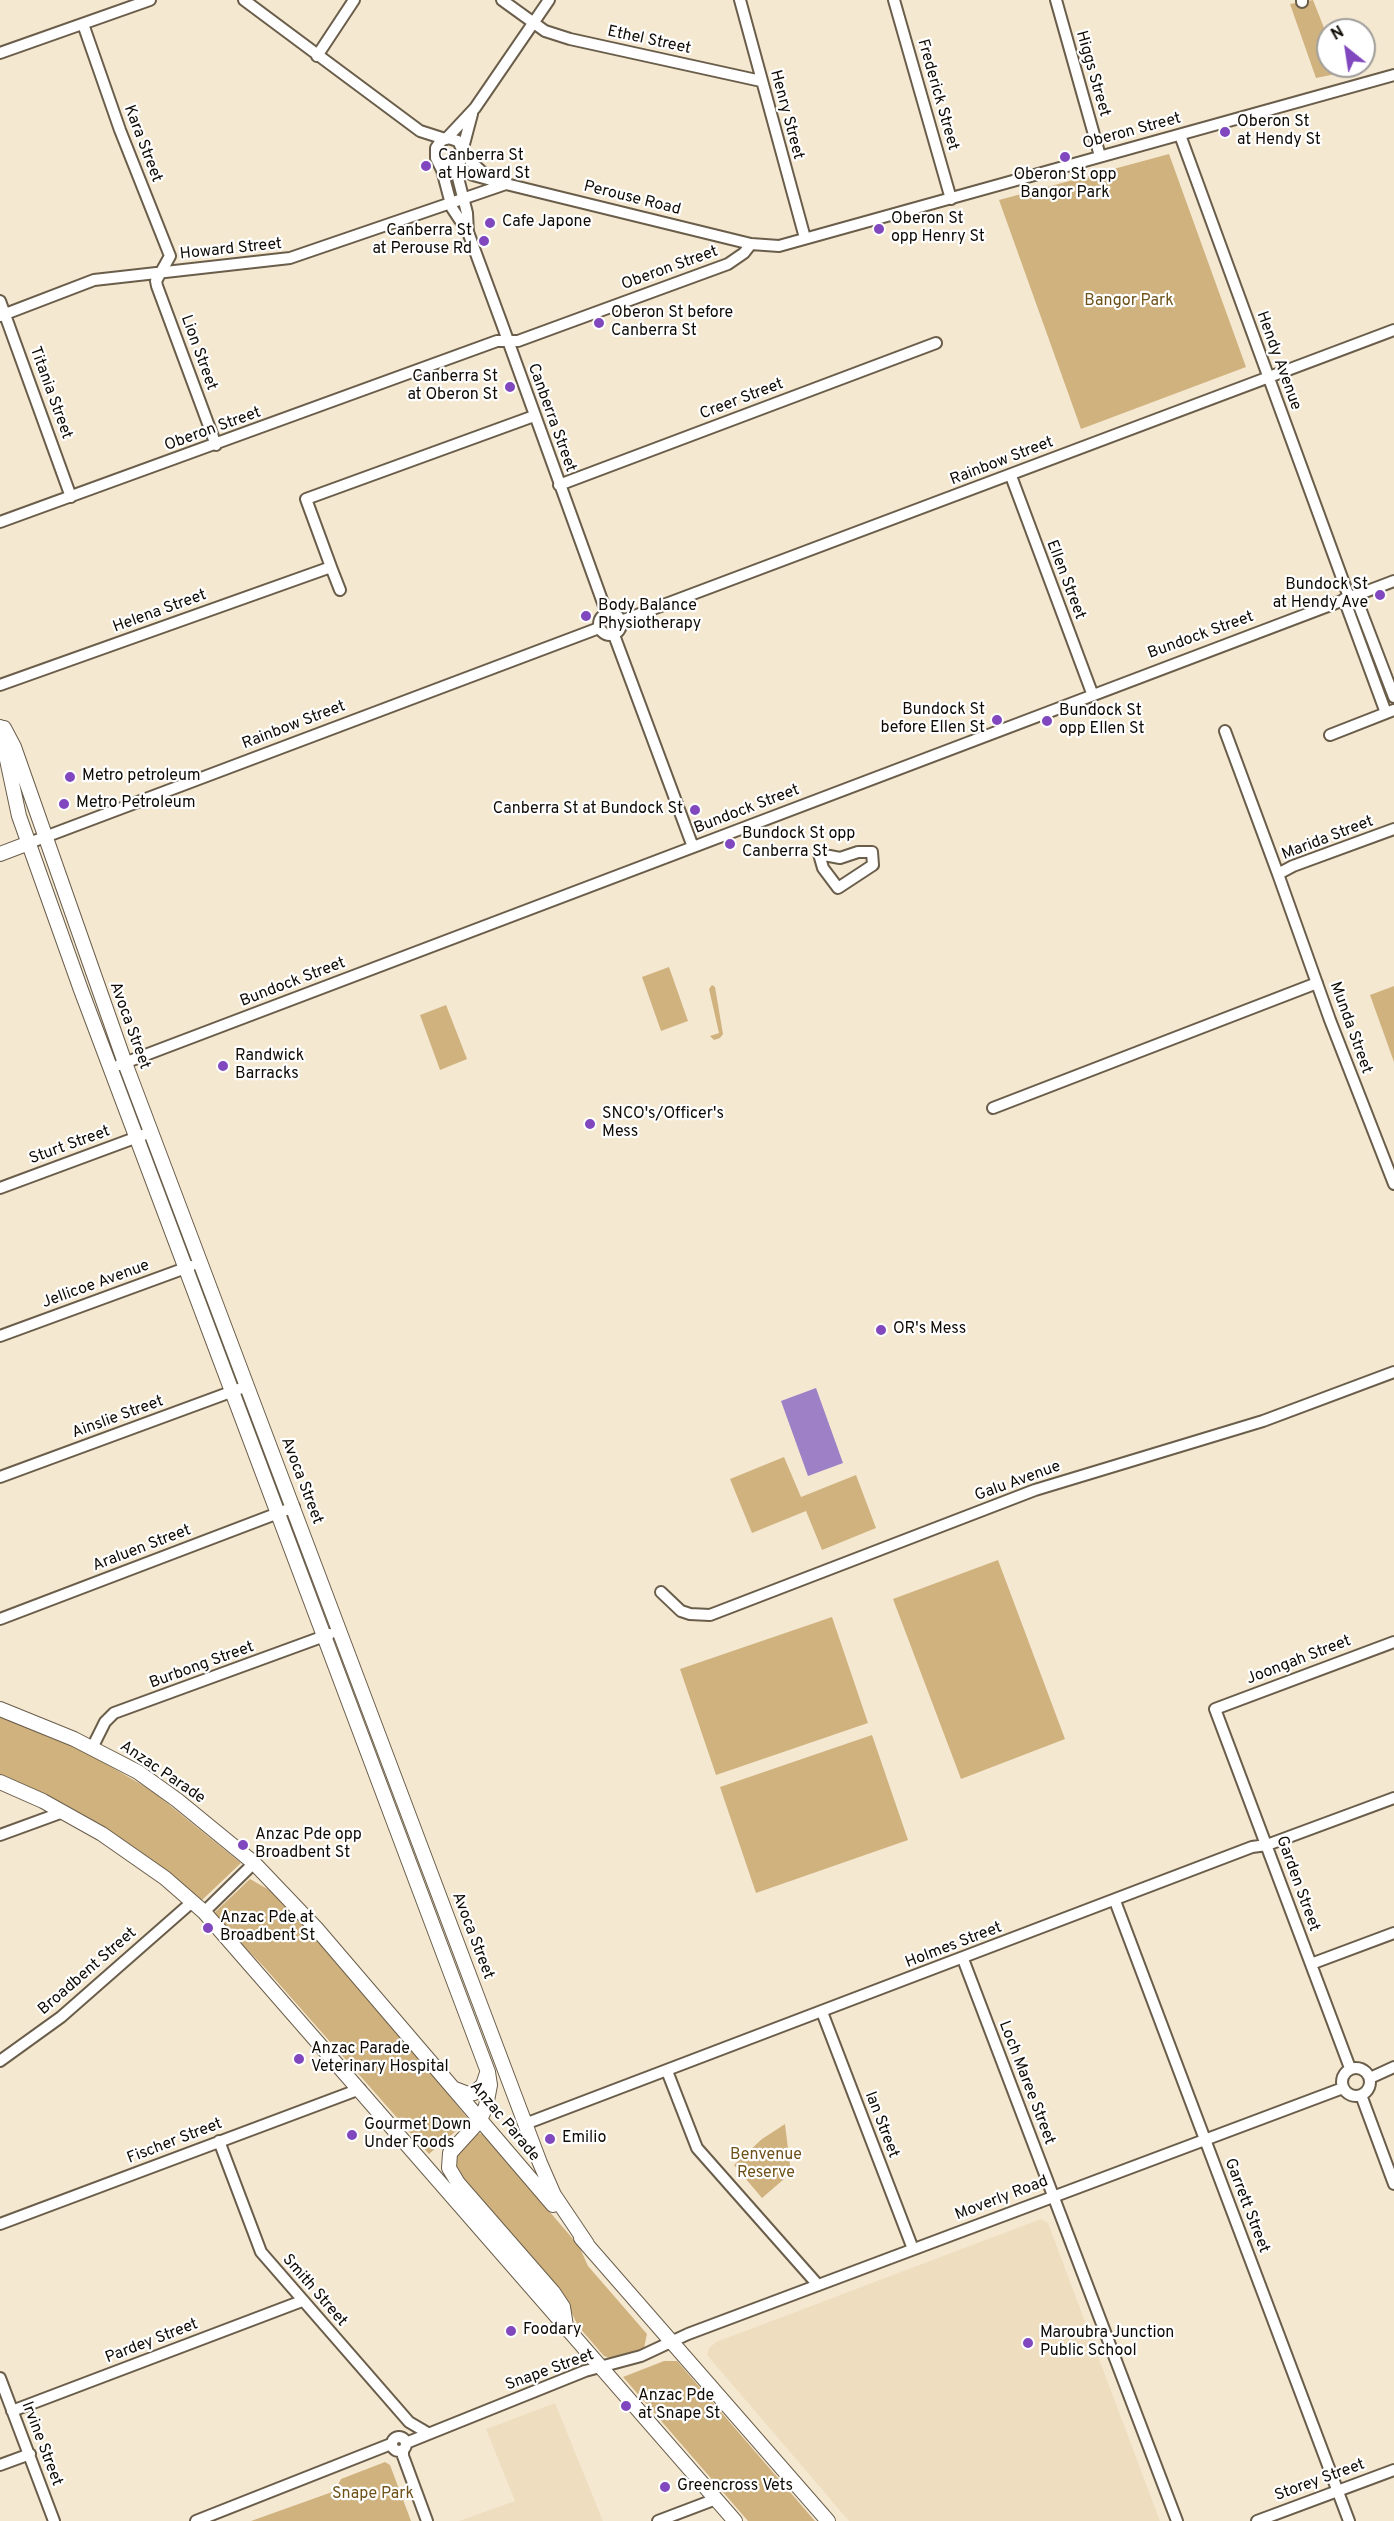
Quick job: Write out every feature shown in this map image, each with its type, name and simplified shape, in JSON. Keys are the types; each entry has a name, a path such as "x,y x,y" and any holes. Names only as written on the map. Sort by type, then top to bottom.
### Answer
{"main road":[{"name":"Avoca Street","path":"0,721 14,747 125,1063 525,2124 555,2195 587,2244"},
{"name":"Avoca Street","path":"0,728 19,816 110,1068 488,2072"},
{"name":"Rainbow Street","path":"0,854 29,843"},
{"name":"Anzac Parade","path":"0,1708 92,1748 159,1786 254,1863 316,1928 828,2521"},
{"path":"0,1782 63,1812 137,1857 204,1912 735,2521"},
{"path":"429,1916 445,1910"},
{"path":"455,2089 468,2094 474,2093 483,2085 488,2072"},
{"path":"488,2072 489,2096 480,2120 454,2146 448,2160 449,2168 468,2195 553,2292 563,2307 566,2326"}],"street":[{"path":"0,53 150,0"},
{"path":"244,0 420,130 445,139 456,140 463,149"},
{"path":"317,56 354,0"},
{"name":"Ethel Street","path":"502,0 545,31 570,39 761,81"},
{"path":"435,152 438,144 475,108 549,0"},
{"name":"Henry Street","path":"740,0 805,238"},
{"name":"Frederick Street","path":"894,0 951,198"},
{"name":"Higgs Street","path":"1056,0 1100,156"},
{"name":"Kara Street","path":"83,24 120,130 170,256 161,273"},
{"name":"Oberon Street","path":"0,522 493,343 518,341 728,264 744,253 751,244 778,246 1394,75"},
{"path":"420,130 440,163 448,167 455,166 462,160 475,108"},
{"name":"Hendy Avenue","path":"1180,135 1390,712"},
{"name":"Perouse Road","path":"463,149 471,162 492,180"},
{"name":"Canberra Street","path":"440,163 451,202 468,232 607,614"},
{"name":"Perouse Road","path":"455,166 473,175 506,184 751,244"},
{"name":"Canberra Street","path":"455,166 468,232"},
{"path":"463,200 506,184"},
{"name":"Howard Street","path":"2,315 94,280 290,258 451,202 463,200"},
{"name":"Lion Street","path":"161,273 156,281 157,286 216,445"},
{"name":"Titania Street","path":"0,301 2,315 71,497"},
{"name":"Rainbow Street","path":"621,621 1394,330"},
{"name":"Creer Street","path":"559,485 936,343"},
{"path":"340,590 306,499 534,416"},
{"name":"Ellen Street","path":"1011,476 1092,693"},
{"name":"Helena Street","path":"0,685 331,567"},
{"name":"Bundock Street","path":"110,1068 1092,693 1394,581"},
{"name":"Hendy Avenue","path":"1350,597 1394,697"},
{"path":"607,614 617,615 621,621 621,628 614,635 604,634 599,628 600,619 607,614"},
{"name":"Rainbow Street","path":"29,843 599,628"},
{"path":"614,635 693,847"},
{"path":"1330,735 1390,712"},
{"name":"Munda Street","path":"1225,731 1317,983 1394,1184"},
{"name":"Marida Street","path":"1279,877 1293,866 1394,829"},
{"path":"858,852 872,852 873,865 838,888 823,868 819,854 840,858 858,852"},
{"path":"993,1108 1317,983"},
{"name":"Sturt Street","path":"0,1188 151,1132"},
{"name":"Jellicoe Avenue","path":"0,1336 201,1263"},
{"name":"Galu Avenue","path":"661,1592 681,1611 710,1615 1035,1490 1263,1421 1394,1372"},
{"name":"Ainslie Street","path":"0,1477 247,1386"},
{"name":"Araluen Street","path":"0,1619 294,1507"},
{"name":"Burbong Street","path":"92,1748 105,1722 114,1713 339,1631"},
{"name":"Joongah Street","path":"1215,1709 1394,1642"},
{"name":"Garden Street","path":"1215,1709 1350,2068"},
{"name":"Holmes Street","path":"525,2124 1252,1847 1267,1845 1394,1798"},
{"path":"0,1835 63,1812"},
{"path":"204,1912 254,1863"},
{"name":"Garrett Street","path":"1115,1901 1349,2521"},
{"name":"Broadbent Street","path":"0,2061 61,2017 192,1902"},
{"path":"1311,1964 1394,1933"},
{"name":"Loch Maree Street","path":"963,1959 1177,2521"},
{"name":"Ian Street","path":"822,2012 913,2249"},
{"path":"1370,2078 1394,2067"},
{"path":"1350,2068 1360,2068 1370,2078 1369,2086 1360,2096 1352,2096 1343,2088 1342,2077 1350,2068"},
{"path":"667,2071 698,2148 818,2285"},
{"name":"Moverly Road","path":"674,2342 688,2334 1343,2088"},
{"name":"Fischer Street","path":"0,2224 360,2089"},
{"path":"1360,2096 1394,2184"},
{"name":"Smith Street","path":"219,2141 261,2252 409,2422 431,2431"},
{"name":"Pardey Street","path":"12,2411 302,2301"},
{"name":"Snape Street","path":"196,2521 371,2454 400,2448 431,2431 585,2371 619,2364 674,2342"},
{"name":"Irvine Street","path":"0,2378 54,2521"},
{"path":"400,2448 427,2521"},
{"path":"0,2465 30,2454"},
{"name":"Storey Street","path":"1257,2521 1394,2470"},
{"path":"658,2521 716,2499"}],"shaded area":[{"path":"816,1388 843,1463 808,1476 781,1401"},
{"path":"1041,2219 1048,2223 1160,2521 849,2521 707,2355 709,2348 716,2342"},
{"path":"555,2403 603,2521 459,2521 515,2501 486,2429"}],"green space":[{"path":"1313,0 1320,18 1316,18 1316,78 1290,4"},
{"name":"Bangor Park","path":"1169,154 1246,367 1081,429 999,200"},
{"path":"669,967 688,1021 661,1031 642,977"},
{"path":"712,985 715,987 723,1034 714,1040 710,1036 719,1033 709,989"},
{"path":"1394,986 1394,1062 1370,995"},
{"path":"446,1005 467,1059 440,1070 420,1015"},
{"path":"784,1457 801,1497 856,1475 876,1528 822,1550 806,1511 752,1533 730,1479"},
{"path":"998,1560 1065,1739 961,1779 893,1599"},
{"path":"832,1617 868,1723 716,1775 680,1669"},
{"path":"0,1714 87,1753 151,1790 241,1863 200,1902 174,1877 131,1845 0,1776"},
{"path":"872,1735 908,1840 756,1893 720,1787"},
{"path":"250,1879 278,1895 379,2009 469,2120 429,2154 265,1968 213,1914"},
{"name":"Benvenue Reserve","path":"785,2124 791,2173 762,2198 734,2165 762,2139"},
{"path":"476,2133 483,2134 579,2246 588,2266 647,2334 644,2348 615,2360 604,2356 578,2326 568,2305 463,2181 456,2168 455,2158 460,2149"},
{"path":"664,2361 677,2361 815,2521 748,2521 623,2377"},
{"name":"Snape Park","path":"385,2462 390,2465 411,2521 251,2521 335,2491 341,2479"}],"place":[{"name":"Oberon St at Hendy St","path":"1225,132"},
{"name":"Oberon St opp Bangor Park","path":"1065,157"},
{"name":"Canberra St at Howard St","path":"426,166"},
{"name":"Cafe Japone","path":"490,223"},
{"name":"Oberon St opp Henry St","path":"879,229"},
{"name":"Canberra St at Perouse Rd","path":"484,241"},
{"name":"Oberon St before Canberra St","path":"599,323"},
{"name":"Canberra St at Oberon St","path":"510,387"},
{"name":"Bundock St at Hendy Ave","path":"1380,595"},
{"name":"Body Balance Physiotherapy","path":"586,616"},
{"name":"Bundock St before Ellen St","path":"997,720"},
{"name":"Bundock St opp Ellen St","path":"1047,721"},
{"name":"Metro petroleum","path":"70,777"},
{"name":"Metro Petroleum","path":"64,804"},
{"name":"Canberra St at Bundock St","path":"695,810"},
{"name":"Bundock St opp Canberra St","path":"730,844"},
{"name":"Randwick Barracks","path":"223,1066"},
{"name":"SNCO's/Officer's Mess","path":"590,1124"},
{"name":"OR's Mess","path":"881,1330"},
{"name":"Anzac Pde opp Broadbent St","path":"243,1845"},
{"name":"Anzac Pde at Broadbent St","path":"208,1928"},
{"name":"Anzac Parade Veterinary Hospital","path":"299,2059"},
{"name":"Gourmet Down Under Foods","path":"352,2135"},
{"name":"Emilio","path":"550,2139"},
{"name":"Foodary","path":"511,2331"},
{"name":"Maroubra Junction Public School","path":"1028,2343"},
{"name":"Anzac Pde at Snape St","path":"626,2406"},
{"name":"Greencross Vets","path":"665,2487"}]}
